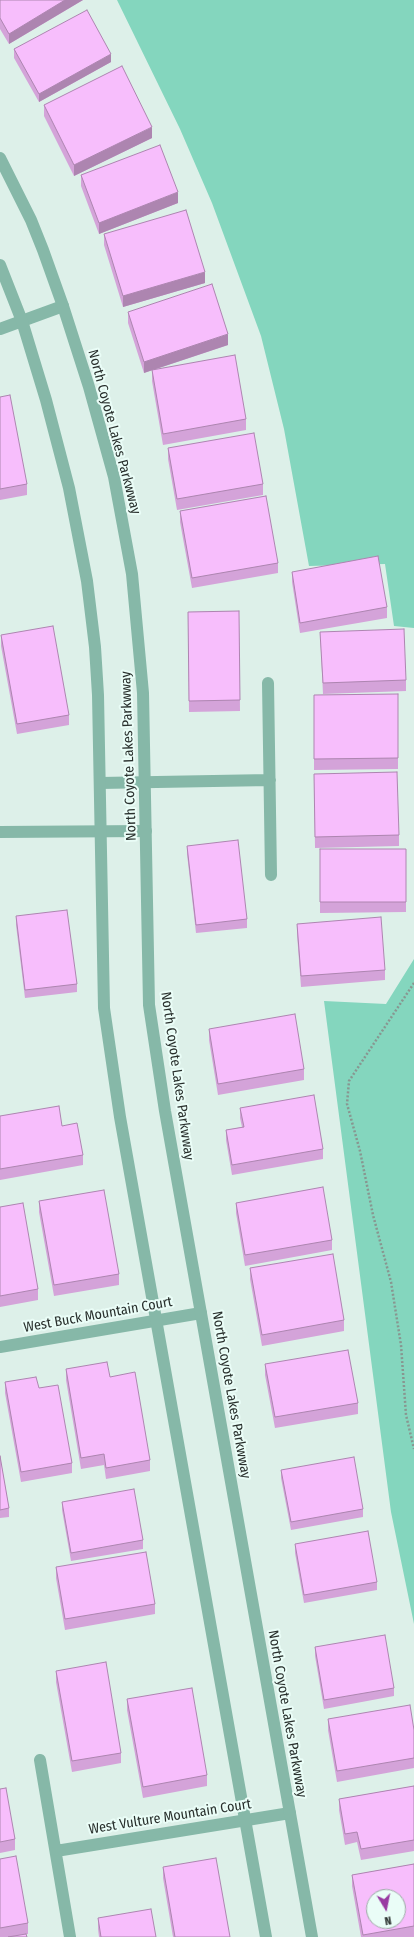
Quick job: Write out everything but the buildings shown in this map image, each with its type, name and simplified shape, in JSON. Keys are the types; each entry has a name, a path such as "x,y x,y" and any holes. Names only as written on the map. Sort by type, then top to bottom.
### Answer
{"street":[{"name":"North Coyote Lakes Parkwway","path":"0,158 31,220 63,306 90,387 114,477 132,574 143,693 149,1005 201,1313 312,1937"},
{"name":"North Coyote Lakes Parkwway","path":"0,265 22,321 46,400 69,488 86,573 96,663 100,783 104,1008 120,1118 266,1937"},
{"path":"0,329 63,306"},
{"path":"268,683 271,875"},
{"path":"100,783 270,780"},
{"path":"0,832 146,831"},
{"name":"West Buck Mountain Court","path":"0,1348 201,1313"},
{"path":"40,1760 70,1937"},
{"name":"West Vulture Mountain Court","path":"56,1851 290,1813"}],"path":[{"path":"414,983 349,1081 346,1104 360,1151 373,1214 390,1282 401,1346 406,1415 414,1449"}],"green space":[{"path":"117,0 414,0 414,628 394,626 385,564 309,566 284,429 261,336 212,203 180,129"},
{"path":"414,959 414,1624 391,1512 324,1001 386,1004"}]}
